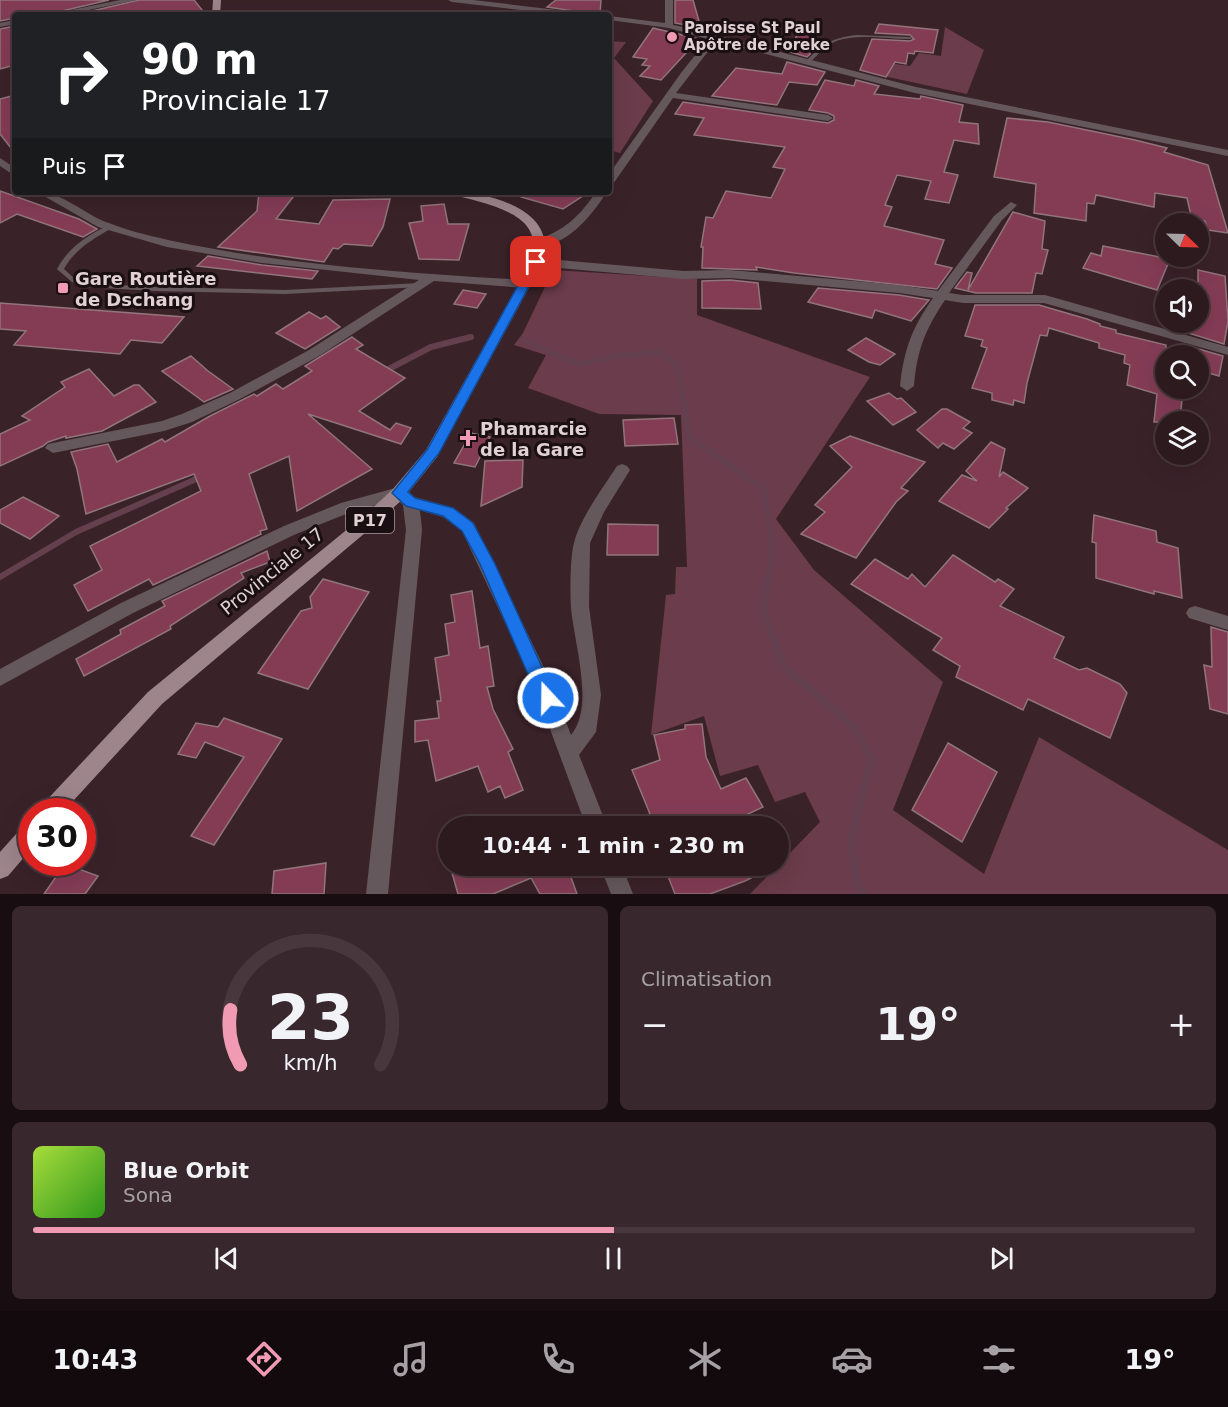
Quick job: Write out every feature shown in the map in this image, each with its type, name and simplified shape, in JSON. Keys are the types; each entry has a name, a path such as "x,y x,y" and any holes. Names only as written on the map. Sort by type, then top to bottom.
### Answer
{"main road":[{"path":"465,195 516,212 533,223 540,242"},
{"name":"Provinciale 17","path":"62,798 155,698 372,518 405,497 432,453 525,284 536,262 540,242"},
{"path":"0,868 18,847"}],"street":[{"path":"67,12 133,0"},
{"path":"452,0 558,12"},
{"path":"669,0 669,26"},
{"path":"612,18 669,26 715,36 915,90 1228,153"},
{"path":"612,178 646,127 715,36"},
{"path":"671,95 828,118"},
{"path":"0,161 12,171"},
{"path":"48,195 110,227 148,239 221,253 426,281 525,284"},
{"path":"540,242 571,230 582,221 600,195"},
{"path":"907,386 910,356 922,324 998,218 1011,205"},
{"path":"536,262 684,275 730,274 899,289 986,300 1045,299 1228,351"},
{"path":"53,448 164,426 187,418 235,396 314,353 426,281"},
{"path":"569,753 586,732 592,695 580,607 582,543 597,510 622,470"},
{"path":"0,678 127,608 290,530 347,507 405,497 448,512 468,527 540,678 593,816"},
{"path":"377,894 414,530 405,497"},
{"path":"1195,613 1228,623"},
{"path":"615,876 622,894"}],"lane":[{"path":"807,62 829,43 837,40 873,37 910,38"},
{"path":"110,227 66,257 60,269 74,281 86,285 124,288 285,292 426,281"}],"shaded area":[{"path":"945,27 984,50 967,94 874,74 880,62 910,66 919,53 941,56"},
{"path":"612,41 626,42 614,58 653,101 620,153 612,151"},
{"path":"553,270 697,279 697,315 870,377 776,519 814,570 943,682 893,810 984,874 1039,737 1228,850 1228,894 750,894 768,876 789,876 789,854 820,822 805,792 775,802 758,765 720,776 704,716 651,735 666,595 675,594 676,567 687,567 681,415 599,414 528,388 546,355 514,345 523,333"}],"building":[{"path":"0,0 109,0 58,12 12,12 12,19 0,21"},
{"path":"139,0 194,0 204,12 88,12"},
{"path":"556,0 601,0 600,12 580,12 547,7"},
{"path":"675,0 693,0 701,28 675,23"},
{"path":"879,24 938,30 933,53 915,51 914,54 908,53 906,64 895,62 886,77 860,70 872,39 910,41 914,39 910,35 875,33"},
{"path":"801,25 816,27 810,54 807,57 790,52"},
{"path":"12,27 12,66 0,69 0,29"},
{"path":"653,28 699,39 661,80 640,76 650,66 642,65 647,59 633,57"},
{"path":"787,62 825,72 817,85 789,82 777,105 712,96 736,68 782,74"},
{"path":"825,80 854,86 856,80 879,86 874,94 920,99 921,96 963,105 959,122 978,124 979,144 954,140 944,172 958,175 949,203 925,199 931,181 897,175 885,205 892,207 884,226 944,240 935,264 952,268 937,289 756,267 757,270 702,268 703,247 701,247 706,217 713,218 726,191 771,198 785,169 773,167 785,147 694,135 704,118 675,114 683,102 828,123 834,120 834,116 809,110"},
{"path":"12,96 12,149 0,134 0,99"},
{"path":"1007,118 1048,122 1135,140 1167,148 1164,152 1208,165 1228,233 1209,230 1209,213 1190,213 1187,198 1155,193 1154,207 1096,195 1094,204 1087,203 1086,221 1034,213 1036,184 994,177"},
{"path":"0,191 79,219 97,229 83,237 17,214 0,223"},
{"path":"259,195 295,195 276,219 319,224 333,200 390,199 383,227 372,246 344,244 338,249 333,248 324,262 218,247 257,211"},
{"path":"521,195 584,195 563,209 521,197"},
{"path":"444,204 448,224 469,224 459,260 419,259 409,223 423,221 421,206"},
{"path":"1013,212 1045,221 1042,249 1048,250 1042,274 1036,273 1032,293 976,293 955,288 967,272 972,273 968,290"},
{"path":"1103,246 1155,256 1155,267 1167,267 1162,279 1155,279 1155,289 1083,268 1091,253 1101,256"},
{"path":"208,256 318,271 312,279 197,266"},
{"path":"1198,270 1225,276 1228,321 1224,344 1188,333 1209,333 1209,279 1198,279"},
{"path":"730,280 758,283 761,309 702,308 702,281"},
{"path":"818,288 929,300 911,321 875,310 872,318 808,302"},
{"path":"463,290 486,294 477,308 454,304"},
{"path":"0,303 184,317 162,343 131,340 120,354 14,345 26,331 0,329"},
{"path":"975,305 1039,305 1087,319 1100,326 1116,330 1116,333 1166,345 1155,345 1155,393 1127,385 1130,365 1124,363 1125,355 1099,348 1099,343 1049,328 1047,336 1040,335 1024,403 1014,400 1013,405 992,400 992,393 972,388 987,348 981,346 983,340 965,336"},
{"path":"309,312 321,319 326,316 340,327 305,349 276,333"},
{"path":"352,337 363,345 356,349 405,378 359,411 390,430 396,423 411,428 401,444 308,414 372,469 297,511 289,456 249,474 267,529 260,531 261,534 153,585 149,579 88,611 74,585 102,570 90,546 201,491 194,474 86,514 77,469 71,452 108,444 117,462 162,439 165,442 210,416 254,394 257,396 276,384 283,389 312,371 305,366"},
{"path":"866,338 895,354 880,365 869,362 848,350"},
{"path":"1209,352 1223,356 1219,376 1209,373"},
{"path":"191,356 233,389 204,402 162,371"},
{"path":"89,369 114,396 134,385 139,385 156,402 102,431 66,438 66,436 48,442 0,466 0,434 30,420 22,416 65,387 61,382"},
{"path":"889,393 897,399 901,398 916,412 893,425 867,401"},
{"path":"1156,399 1182,399 1181,411 1155,411"},
{"path":"942,409 947,409 970,422 963,428 972,433 954,449 943,443 938,448 917,430"},
{"path":"674,418 678,444 625,446 623,420"},
{"path":"471,433 490,437 475,467 454,463"},
{"path":"850,436 925,462 901,488 908,491 896,502 856,558 801,534 825,512 815,505 852,467 830,446"},
{"path":"991,442 1005,449 999,477 1003,472 1028,488 989,528 939,501 962,475 977,481 966,471"},
{"path":"523,460 522,487 481,506 485,461"},
{"path":"23,497 59,516 30,539 0,523 0,510"},
{"path":"1094,515 1156,531 1157,542 1178,548 1182,598 1154,591 1154,594 1096,578 1096,543 1092,542"},
{"path":"608,524 658,525 658,555 607,555"},
{"path":"267,551 270,562 241,573 244,578 170,626 171,629 84,676 76,659 121,634 120,630 165,606 162,601"},
{"path":"953,555 995,582 998,579 1014,589 1000,606 1064,637 1054,658 1079,670 1087,668 1120,684 1127,693 1110,738 1028,699 1023,710 956,677 960,666 933,650 942,638 851,584 875,559 908,579 912,574 925,587"},
{"path":"323,579 369,592 308,689 258,673 301,611 312,608 310,597"},
{"path":"472,591 480,648 488,646 494,686 487,687 493,709 513,749 508,752 523,790 505,798 500,786 488,792 478,766 436,781 428,740 415,742 415,721 439,718 437,701 441,701 435,658 449,655 445,624 455,622 451,595"},
{"path":"1211,627 1228,632 1228,714 1210,709 1204,665 1212,667"},
{"path":"224,718 282,739 214,845 191,836 244,757 205,742 196,758 178,754 196,723 218,727"},
{"path":"702,724 706,757 721,789 746,778 763,807 747,816 644,816 650,814 632,770 660,760 654,735 685,729 685,725"},
{"path":"948,743 997,772 962,842 912,810"},
{"path":"326,863 324,894 272,894 274,871"},
{"path":"57,876 98,876 85,894 44,894"},
{"path":"453,876 571,876 577,894 540,894 531,878 493,894 458,894"},
{"path":"668,876 755,876 710,894 675,894"}],"waterway":[{"path":"383,372 431,347 471,337"},
{"path":"523,340 578,364 616,356 660,352 678,365 689,437 764,489 773,549 768,579"},
{"path":"0,577 76,532 203,476"},
{"path":"768,578 763,609 783,666 853,726 872,758 851,841 858,888 865,894"}],"place":[{"name":"Paroisse St Paul Apôtre de Foreke","path":"672,37"},
{"name":"Gare Routière de Dschang","path":"63,288"},
{"name":"Phamarcie de la Gare","path":"468,438"}],"route":[{"path":"536,262 461,404 432,453 399,493 411,502 448,512 468,527 548,698"}]}
